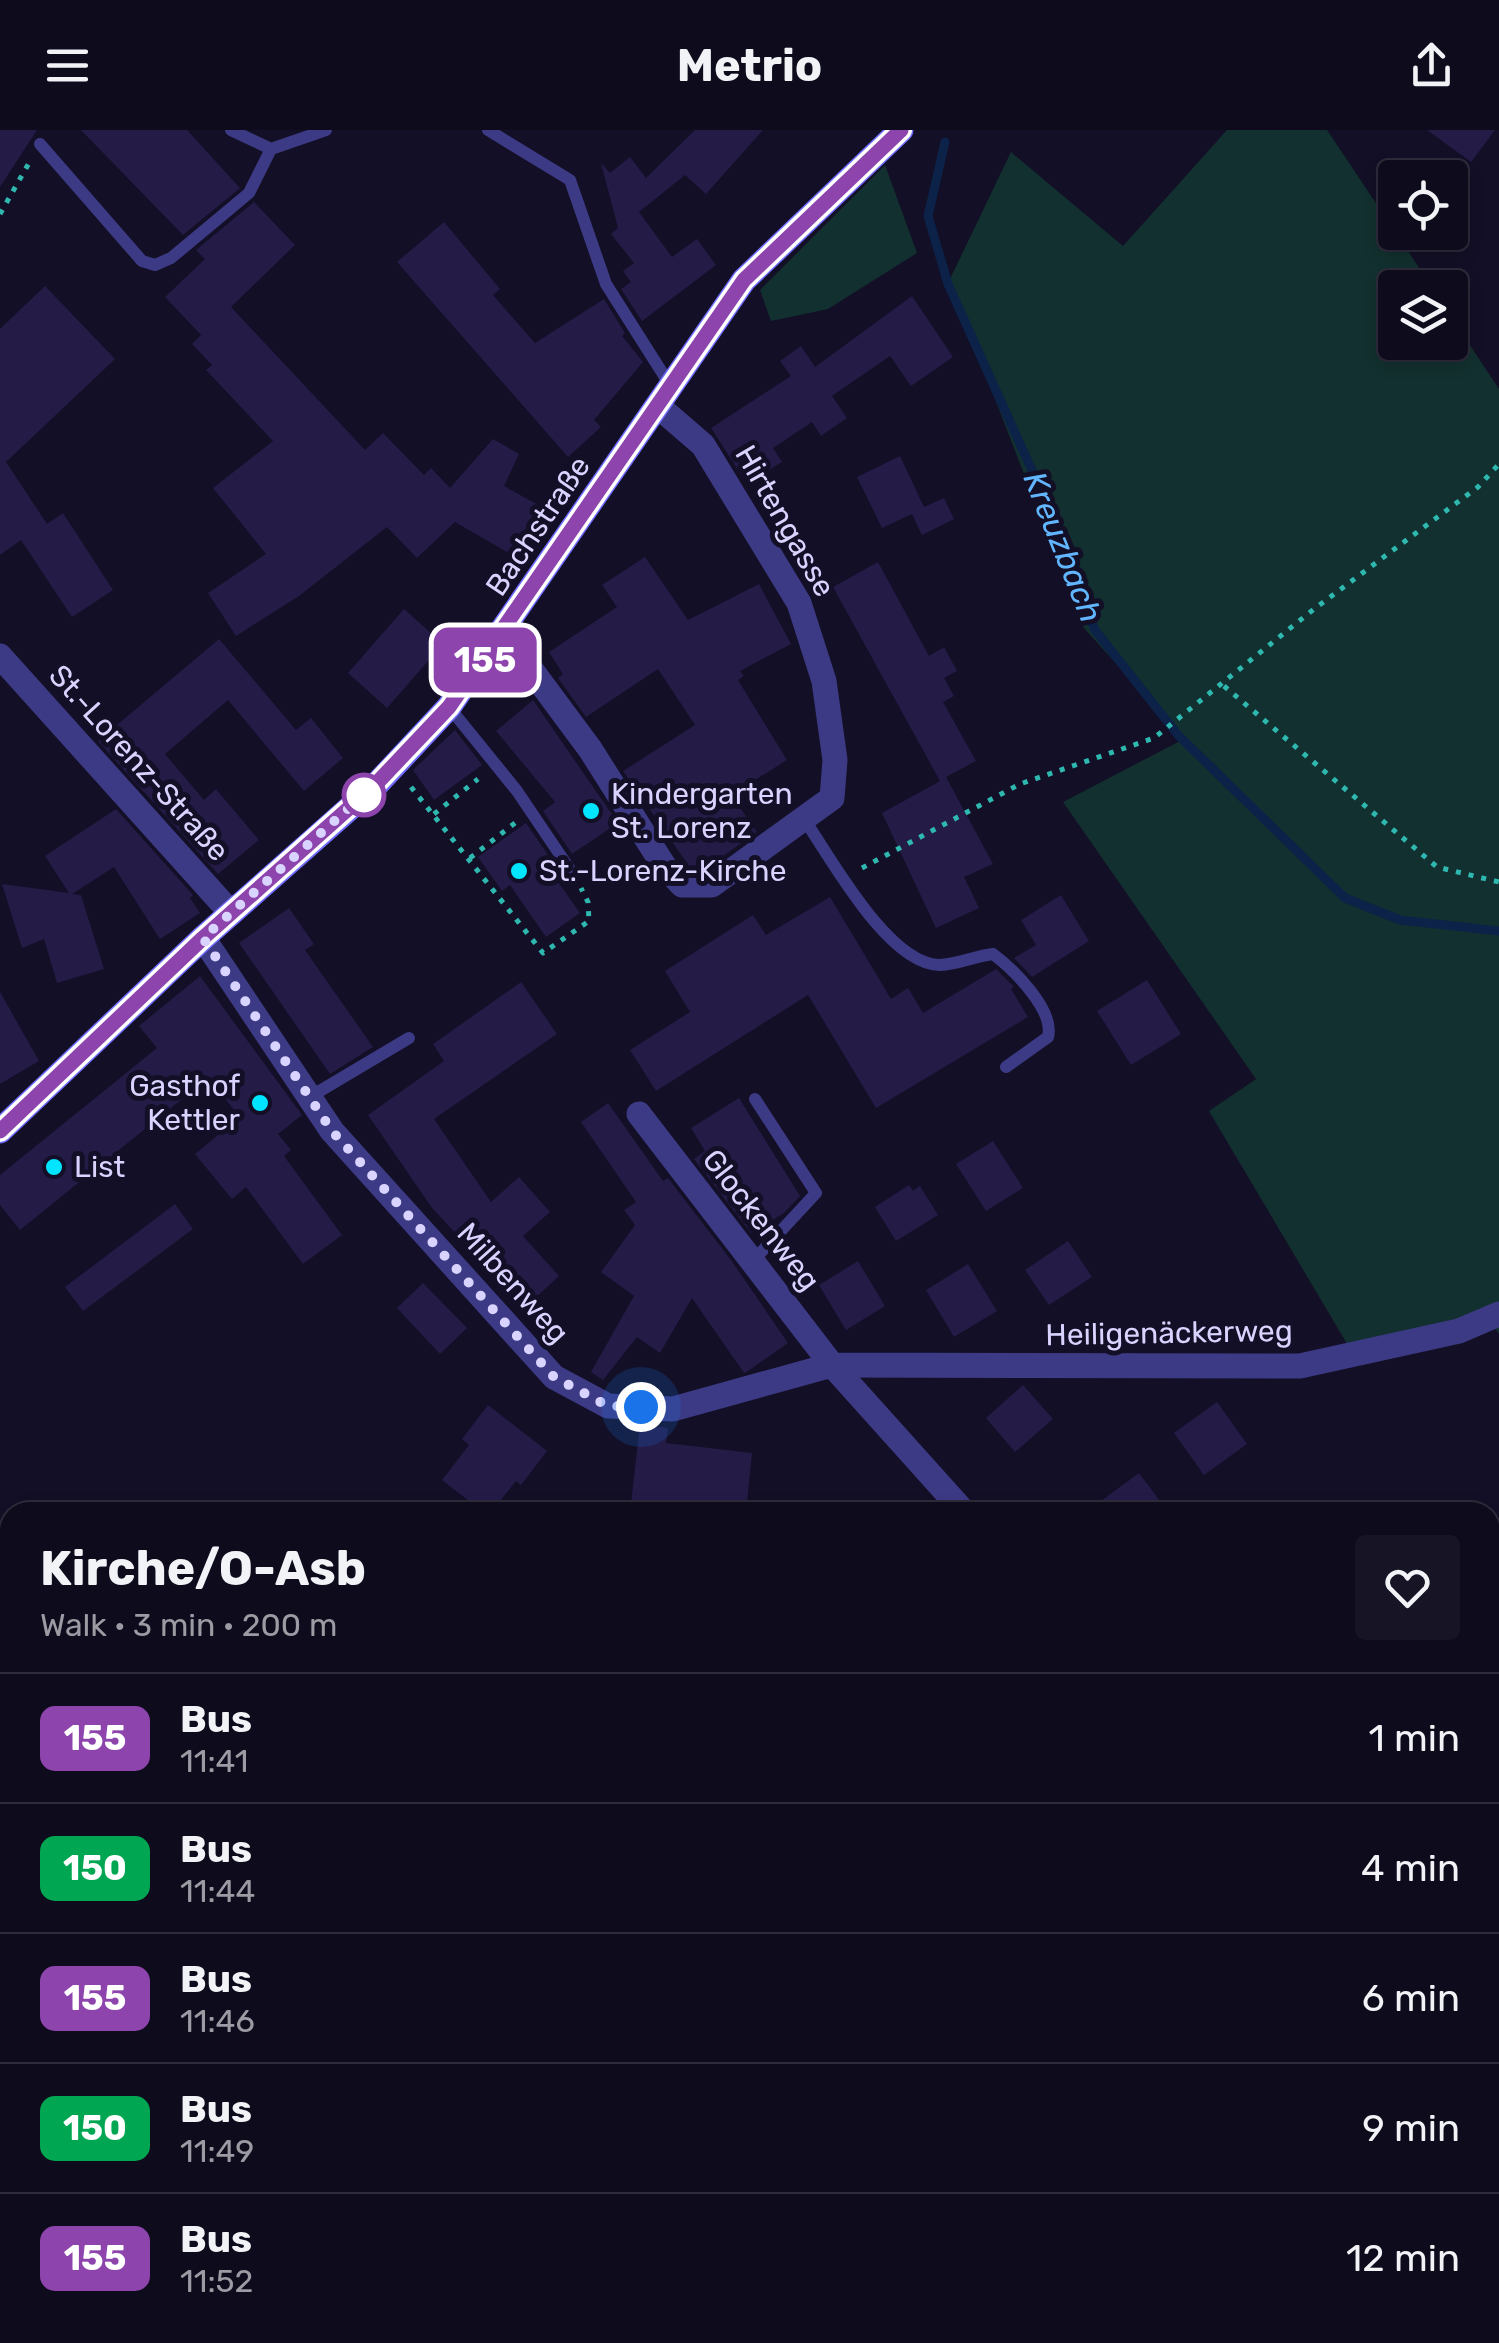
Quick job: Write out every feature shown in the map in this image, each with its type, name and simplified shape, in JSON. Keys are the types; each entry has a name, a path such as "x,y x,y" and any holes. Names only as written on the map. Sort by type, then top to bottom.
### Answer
{"street":[{"name":"Bachstraße","path":"0,1131 393,765 449,707 504,633 744,280 901,130"},
{"name":"Hirtengasse","path":"664,866 682,885 712,885 832,798 836,760 824,681 800,603 703,444 665,397"},
{"path":"504,633 590,749 664,866"},
{"name":"St.-Lorenz-Straße","path":"0,656 231,912"},
{"name":"Milbenweg","path":"203,938 332,1131 554,1377 608,1406 674,1408 832,1365"},
{"name":"Glockenweg","path":"638,1114 832,1365"},
{"name":"Heiligenäckerweg","path":"832,1365 1300,1366 1459,1331 1499,1314"},
{"path":"832,1365 955,1502"}],"lane":[{"path":"231,130 271,149"},
{"path":"40,144 142,261 154,265 171,258 249,193 271,149 326,130"},
{"path":"488,130 570,180 606,284 665,397"},
{"path":"449,707 530,810 571,871"},
{"path":"804,819 890,940 914,959 939,964 993,954 1043,1007 1049,1020 1048,1037 1006,1067"},
{"path":"308,1098 409,1038"},
{"path":"752,1262 816,1193 756,1099"}],"path":[{"path":"0,214 40,144"},
{"path":"844,877 1020,784 1154,738 1224,686 1314,609 1478,487 1499,464"},
{"path":"1224,686 1437,867 1499,882"},
{"path":"393,765 543,953 588,921 588,902 571,871 601,865 632,871 664,866"},
{"path":"434,814 496,765"},
{"path":"470,858 530,810"}],"green space":[{"path":"1227,130 1327,130 1378,206 1378,250 1407,250 1421,270 1378,270 1378,360 1468,360 1468,342 1499,389 1499,1334 1491,1322 1359,1364 1209,1111 1256,1079 1063,802 1184,739 1084,628 949,281 1011,152 1123,246"},
{"path":"885,165 917,253 828,309 771,321 760,290"}],"building":[{"path":"0,130 37,130 0,187"},
{"path":"81,130 187,130 240,188 183,235"},
{"path":"695,130 763,130 706,194 685,175 639,212 672,257 697,239 716,265 642,321 621,289 631,282 623,271 634,263 611,234 618,228 601,163 610,173 630,157 646,178"},
{"path":"1427,130 1495,130 1471,162"},
{"path":"254,202 295,245 231,307 365,450 383,433 424,475 431,468 450,488 493,439 519,454 504,486 540,506 512,555 455,522 417,558 387,527 299,596 236,636 208,593 266,554 213,488 273,441 206,370 212,365 192,344 201,335 165,297 205,259 196,250"},
{"path":"444,222 500,289 493,295 535,343 604,299 625,333 622,336 643,362 594,420 601,427 568,457 397,262"},
{"path":"45,286 115,359 6,462 47,524 63,513 113,590 72,617 21,540 0,555 0,329"},
{"path":"912,296 953,357 911,386 890,356 832,396 847,418 821,436 812,422 773,448 782,462 759,476 754,468 742,476 711,428 791,376 780,361 801,346 815,367"},
{"path":"900,456 924,507 944,498 954,519 922,535 912,514 882,528 857,477"},
{"path":"645,557 688,620 759,584 791,644 740,671 744,676 738,680 787,760 731,795 757,832 705,869 691,869 623,771 695,725 658,669 586,717 558,678 563,674 549,652 617,607 602,585"},
{"path":"878,562 929,656 944,647 957,671 944,678 954,696 943,702 976,761 946,777 993,864 964,877 979,908 936,928 882,813 940,781 833,587"},
{"path":"404,609 443,644 387,708 348,673"},
{"path":"219,639 296,730 311,718 343,758 304,791 228,700 165,754 204,800 216,789 259,840 218,874 98,741"},
{"path":"533,700 618,823 572,854 543,811 555,802 496,731"},
{"path":"455,730 482,765 434,800 413,770"},
{"path":"116,809 193,895 190,898 200,913 160,939 114,867 72,894 81,895 104,969 57,983 44,939 22,948 2,884 69,893 45,856"},
{"name":"St.-Lorenz-Kirche","path":"526,823 555,865 549,869 580,913 546,937 510,885 502,891 478,857"},
{"path":"1061,895 1089,941 1032,977 1014,958 1036,945 1021,920"},
{"path":"830,897 891,999 908,988 923,1013 996,969 1014,987 1011,989 1028,1017 876,1108 808,995 656,1091 630,1050 690,1012 665,971 753,915 766,935"},
{"path":"289,908 314,944 305,950 373,1047 330,1074 239,943"},
{"path":"200,976 302,1115 278,1134 291,1150 284,1156 342,1235 303,1264 246,1187 232,1199 195,1154 240,1117 208,1078 20,1230 0,1205 0,1175 157,1048 139,1026"},
{"path":"1147,980 1181,1034 1131,1065 1097,1011"},
{"path":"521,982 557,1034 434,1119 491,1202 519,1177 550,1212 523,1236 559,1276 530,1303 496,1264 490,1270 432,1208 368,1115 444,1061 433,1044"},
{"path":"0,992 39,1061 0,1084"},
{"path":"739,1098 800,1196 784,1213 751,1233 694,1159 705,1151 691,1128"},
{"path":"608,1103 663,1181 668,1178 731,1260 788,1343 748,1371 744,1373 692,1298 660,1353 637,1337 603,1380 591,1372 634,1296 601,1272 635,1225 624,1210 636,1202 581,1122"},
{"path":"993,1141 1023,1188 986,1211 956,1164"},
{"path":"909,1185 913,1191 920,1186 938,1215 896,1241 875,1207"},
{"path":"175,1204 193,1229 83,1311 65,1287"},
{"path":"1068,1241 1092,1277 1049,1305 1025,1270"},
{"path":"858,1261 885,1306 846,1330 819,1285"},
{"path":"968,1264 997,1311 954,1337 926,1290"},
{"path":"423,1283 467,1328 440,1354 397,1308"},
{"path":"1023,1385 1053,1419 1015,1452 986,1418"},
{"path":"1217,1402 1247,1444 1204,1475 1174,1433"},
{"path":"488,1405 547,1451 521,1485 516,1481 499,1502 470,1502 442,1480 469,1445 462,1439"},
{"path":"640,1424 668,1428 666,1443 752,1453 747,1502 631,1502"},
{"path":"1139,1473 1161,1502 1100,1502"}],"waterway":[{"name":"Kreuzbach","path":"945,142 928,216 948,284 1044,497 1095,630 1178,735 1345,898 1400,920 1499,931"}],"bus line":[{"name":"155","path":"0,1131 203,938 376,784 449,707 504,633 744,280 901,130"}],"place":[{"name":"Kindergarten St. Lorenz","path":"591,811"},
{"name":"St.-Lorenz-Kirche","path":"519,871"},
{"name":"Gasthof Kettler","path":"260,1103"},
{"name":"List","path":"54,1167"}],"route":[{"path":"364,795 376,784 203,938 332,1131 554,1377 608,1406 641,1407"}]}
